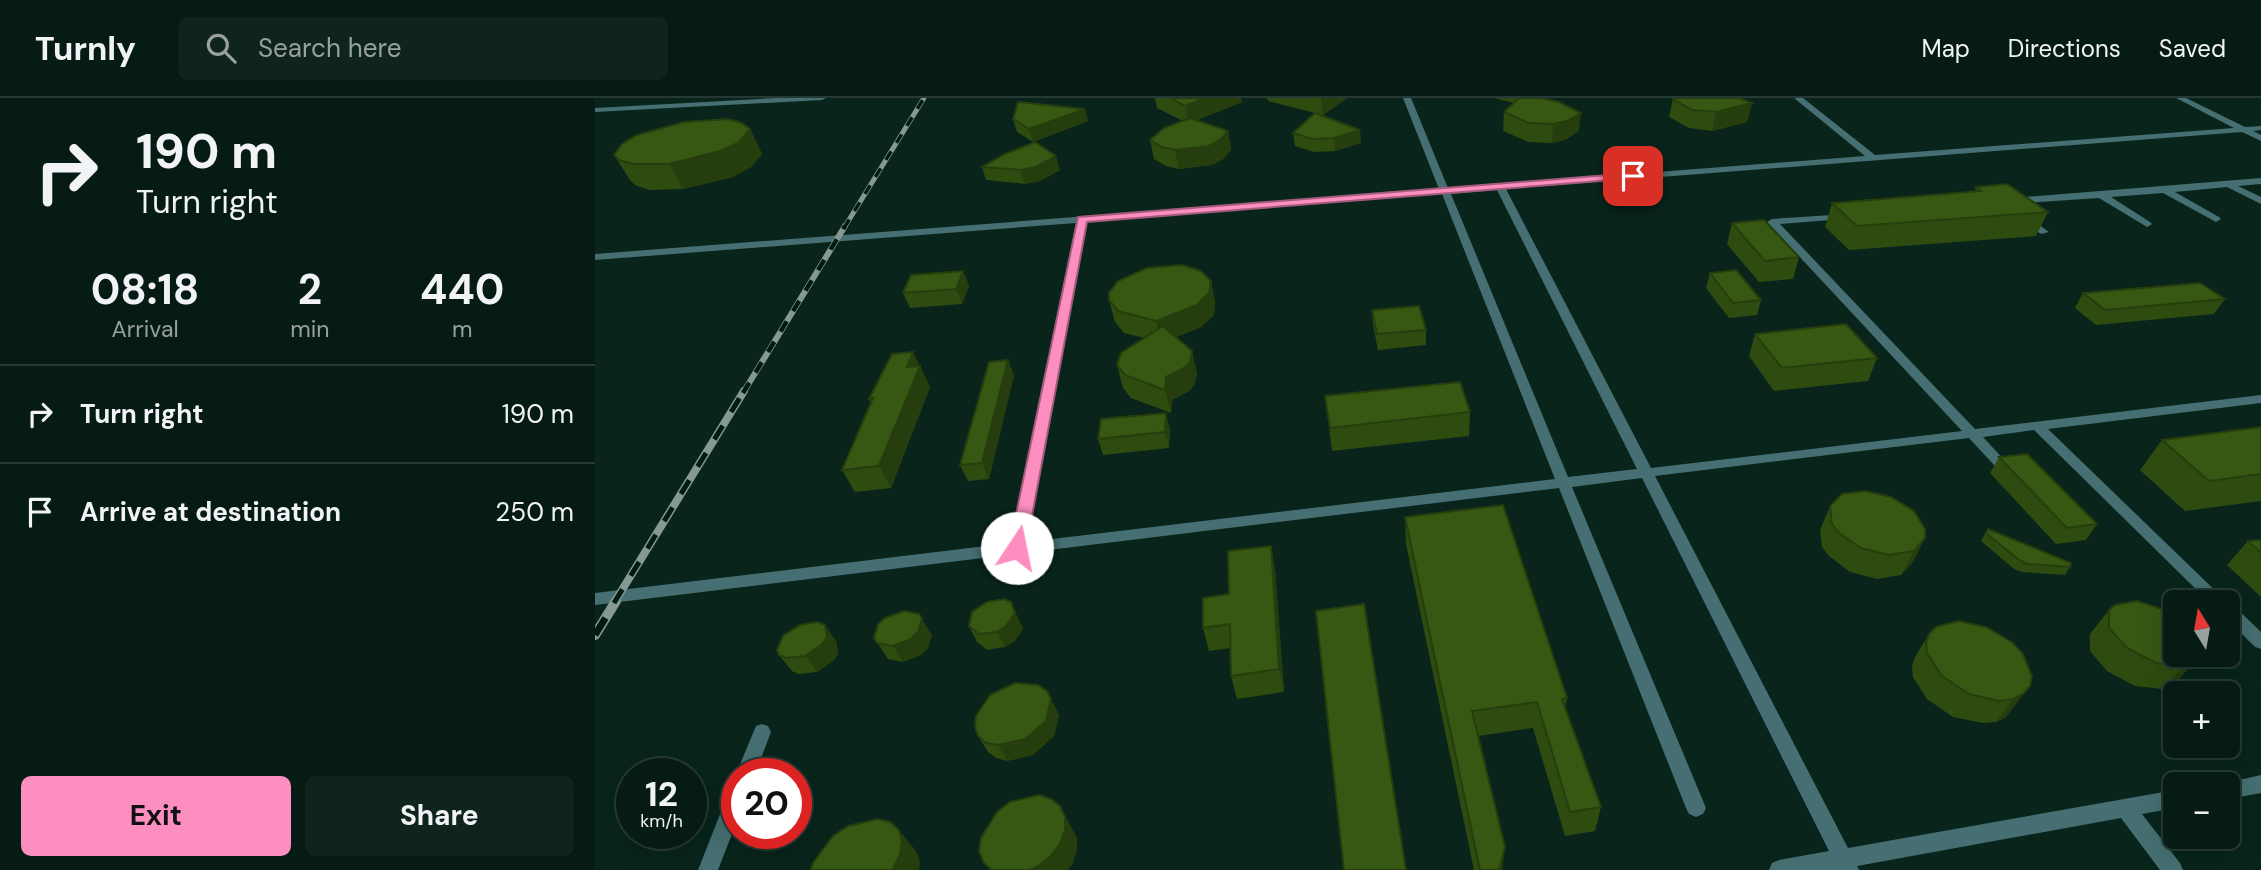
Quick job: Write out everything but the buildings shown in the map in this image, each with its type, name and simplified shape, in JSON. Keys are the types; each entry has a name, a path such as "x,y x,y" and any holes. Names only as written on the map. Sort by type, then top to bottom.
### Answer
{"lane":[{"path":"595,110 822,98"},
{"path":"1407,98 1561,482 1696,808"},
{"path":"1798,98 1872,157"},
{"path":"2180,98 2261,138"},
{"path":"595,257 2261,128"},
{"path":"2044,232 1999,202 2261,181"},
{"path":"2228,184 2261,201"},
{"path":"1500,186 1846,864"},
{"path":"2165,190 2215,219"},
{"path":"2101,195 2147,224"},
{"path":"1852,215 1772,222 1999,462"},
{"path":"1017,548 1082,219"},
{"path":"595,599 2261,399"},
{"path":"2036,425 2207,590"},
{"path":"2240,622 2261,642"},
{"path":"751,758 761,732"},
{"path":"2240,788 2261,784"},
{"path":"1779,870 1846,864 2163,801"},
{"path":"2125,808 2173,870"},
{"path":"708,870 721,837"}],"railway":[{"path":"844,228 924,98"},
{"path":"743,393 845,226"},
{"path":"614,603 744,391"},
{"path":"595,635 616,601"}],"route":[{"path":"1017,548 1082,219 1633,176"}]}
